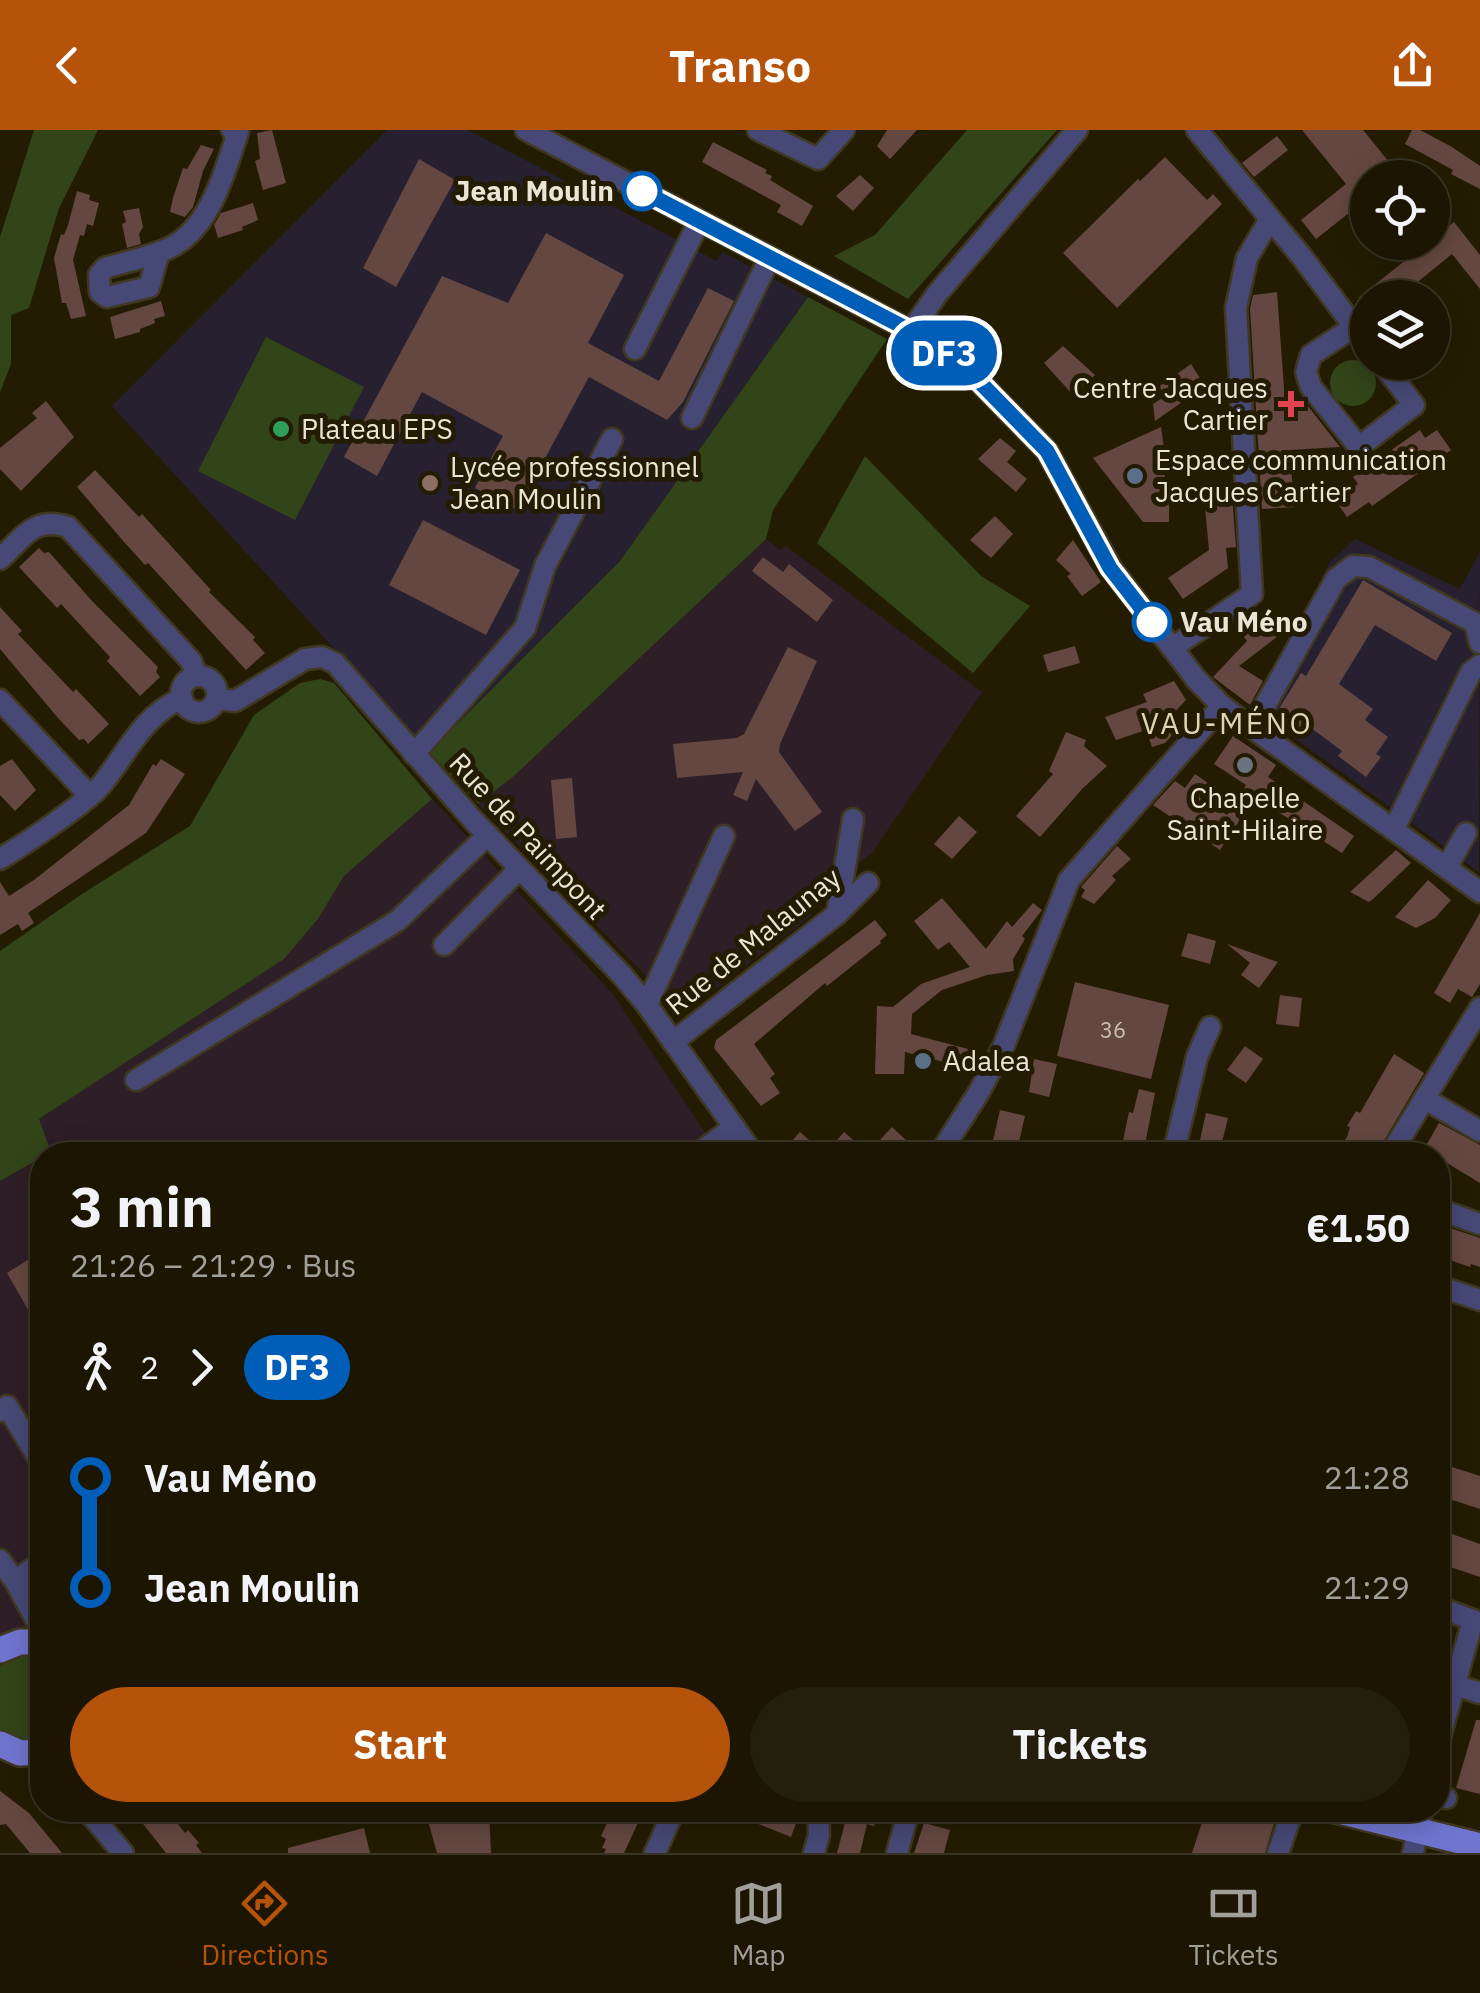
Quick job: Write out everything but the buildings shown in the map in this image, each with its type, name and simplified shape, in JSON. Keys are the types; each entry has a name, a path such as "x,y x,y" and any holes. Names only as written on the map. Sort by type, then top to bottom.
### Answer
{"main road":[{"path":"0,1744 30,1752"},
{"path":"1382,1822 1480,1847"}],"street":[{"path":"526,130 911,331 966,368 1047,451 1110,568 1222,706 1480,892"},
{"path":"758,130 818,159 844,130"},
{"path":"911,331 937,294 1077,130"},
{"path":"1197,130 1350,322"},
{"path":"159,252 176,244 200,223 227,166 236,131"},
{"path":"1172,648 1252,594 1236,308 1247,258 1270,219"},
{"path":"635,349 699,222"},
{"path":"692,418 769,259"},
{"path":"1350,330 1310,355 1306,372 1311,386 1359,447 1414,405 1395,380"},
{"path":"414,754 525,628 545,566 612,439"},
{"path":"0,558 34,528 51,522 68,528 192,661 196,676"},
{"path":"1254,727 1336,580 1353,566 1369,567 1475,624 1480,643"},
{"name":"Rue de Paimpont","path":"217,699 234,701 305,659 322,657 335,663 647,1005 745,1142"},
{"path":"1394,829 1471,672 1480,665"},
{"path":"196,676 213,682 217,699 210,708 199,712 188,708 182,698 183,686 196,676"},
{"path":"0,859 100,787 142,726 182,698"},
{"path":"0,700 89,796"},
{"path":"947,1142 980,1092 1004,1045 1069,880 1222,706"},
{"path":"836,914 853,819"},
{"path":"1447,868 1466,833"},
{"path":"136,1080 397,921 488,835"},
{"path":"647,1005 724,836"},
{"path":"444,945 519,869"},
{"name":"Rue de Malaunay","path":"673,1042 836,914 868,883"},
{"path":"1398,1142 1424,1099 1474,1033 1480,1008"},
{"path":"1176,1142 1196,1057 1210,1027"},
{"path":"1424,1099 1480,1131"},
{"path":"714,1142 734,1127"},
{"path":"1450,1214 1480,1224"},
{"path":"1450,1290 1480,1300"},
{"path":"0,1410 7,1406 30,1444"},
{"path":"0,1560 30,1598"},
{"path":"15,1581 30,1570"},
{"path":"1450,1611 1473,1620 1450,1702"},
{"path":"26,1641 16,1632 30,1613"},
{"path":"1455,1685 1480,1693"},
{"path":"97,1822 123,1853"},
{"path":"655,1853 669,1822"},
{"path":"814,1853 818,1822"},
{"path":"897,1853 906,1822"},
{"path":"1278,1853 1289,1822"}],"shaded area":[{"name":"Lycée professionnel Jean Moulin","path":"387,130 468,130 717,261 722,252 808,297 620,561 429,752 112,406"},
{"path":"766,539 780,550 786,546 982,692 872,853 805,904 812,915 697,1003 661,997 643,973 478,804 514,776"},
{"path":"1355,539 1460,589 1480,552 1479,872 1256,710 1330,562"},
{"path":"432,799 613,994 711,1142 47,1142 38,1120 283,959 318,919 344,876"},
{"path":"30,1164 30,1631 0,1634 0,1181"}],"green space":[{"path":"34,130 98,130 59,208 29,308 11,315 11,364 0,392 0,237"},
{"path":"967,130 1057,130 908,299 834,256 875,235"},
{"path":"808,297 887,339 773,510 766,539 514,776 478,804 429,752 620,561"},
{"name":"Plateau EPS","path":"266,337 364,387 295,520 198,471"},
{"path":"1350,361 1350,380 1375,380 1369,399 1353,406 1337,399 1330,383 1337,367"},
{"path":"865,456 981,576 1030,606 973,673 817,543"},
{"path":"320,679 334,683 432,799 344,876 318,919 284,959 39,1119 47,1142 30,1142 30,1164 0,1181 0,951 190,826 254,715 300,683"},
{"path":"30,1655 30,1739 11,1737 0,1729 0,1666"}],"bus line":[{"name":"DF3","path":"642,191 911,331 966,368 1047,451 1110,568 1152,622"}],"place":[{"name":"Jean Moulin","path":"642,191"},
{"name":"Centre Jacques Cartier","path":"1291,404"},
{"name":"Plateau EPS","path":"281,429"},
{"name":"Espace communication Jacques Cartier","path":"1135,476"},
{"name":"Lycée professionnel Jean Moulin","path":"430,483"},
{"name":"Vau Méno","path":"1152,622"},
{"name":"Chapelle Saint-Hilaire","path":"1245,765"},
{"name":"Adalea","path":"923,1061"}],"district":[{"name":"VAU-MÉNO","path":"1227,724"}]}
